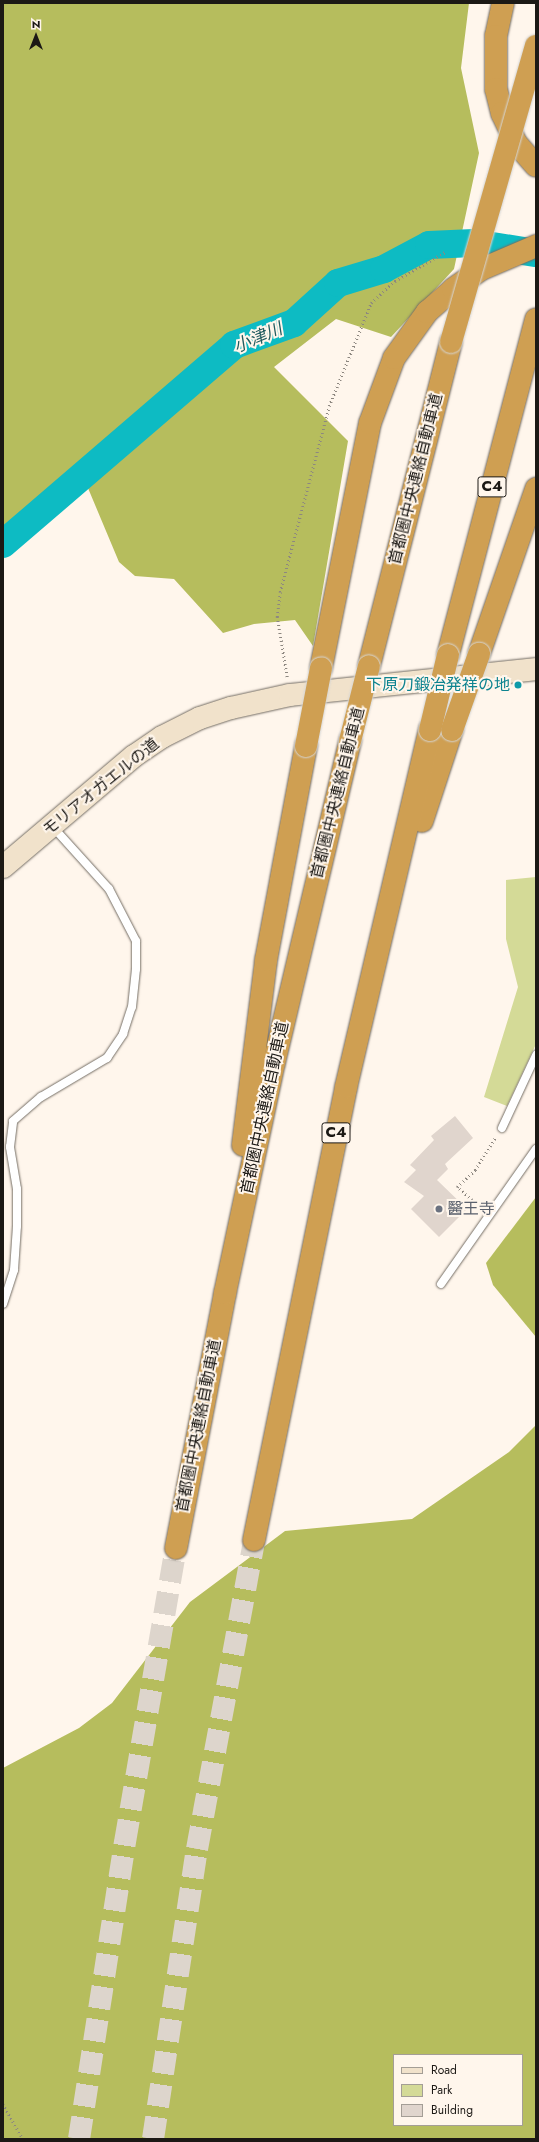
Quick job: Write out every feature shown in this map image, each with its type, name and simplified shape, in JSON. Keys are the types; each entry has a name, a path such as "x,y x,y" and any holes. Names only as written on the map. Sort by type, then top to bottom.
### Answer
{"highway":[{"path":"503,3 496,36 496,89 502,113 516,143 536,166"},
{"name":"首都圏中央連絡自動車道","path":"176,1548 225,1293 277,1048 368,666 451,342 536,46"},
{"path":"225,1293 266,960 321,668 370,423 394,358 427,312 482,269 536,246"},
{"name":"C4","path":"254,1540 346,1087 448,655 536,319"},
{"path":"346,1087 368,1019 417,835 536,489"}],"street":[{"name":"モリアオガエルの道","path":"3,867 53,827 134,756 162,737 200,718 231,708 290,695 536,669"}],"lane":[{"path":"3,1304 14,1270 17,1226 17,1189 10,1147 13,1121 41,1098 107,1058 123,1034 132,1007 136,969 136,941 109,889 53,827"},
{"path":"502,1128 536,1055"},
{"path":"441,1284 536,1149"}],"path":[{"path":"290,695 277,617 280,592 329,406 372,303 394,280 445,252"},
{"path":"489,1149 475,1170 457,1187 490,1215"},
{"path":"3,2104 23,2139"}],"green space":[{"path":"3,3 469,3 461,68 479,153 454,269 391,337 336,319 274,367 348,441 313,646 295,620 254,624 223,633 174,579 135,576 119,562 80,469 3,557"},
{"path":"536,877 536,1044 507,1106 484,1097 518,987 506,939 506,880"},
{"path":"536,1197 536,1337 493,1285 486,1263"},
{"path":"536,1425 536,2139 3,2139 3,1768 79,1728 112,1703 190,1602 285,1531 412,1519 509,1452"}],"building":[{"path":"455,1116 473,1138 445,1164 448,1169 437,1180 467,1209 439,1237 411,1209 424,1196 404,1182 416,1170 410,1165 434,1140 431,1136"}],"waterway":[{"name":"小津川","path":"3,544 234,345 294,323 338,283 384,269 429,245 474,243 536,253"}],"tunnel":[{"path":"153,2139 197,1849 254,1540"},
{"path":"79,2139 125,1842 176,1548"}],"place":[{"name":"下原刀鍛冶発祥の地","path":"518,685"},
{"name":"醫王寺","path":"439,1209"}]}
